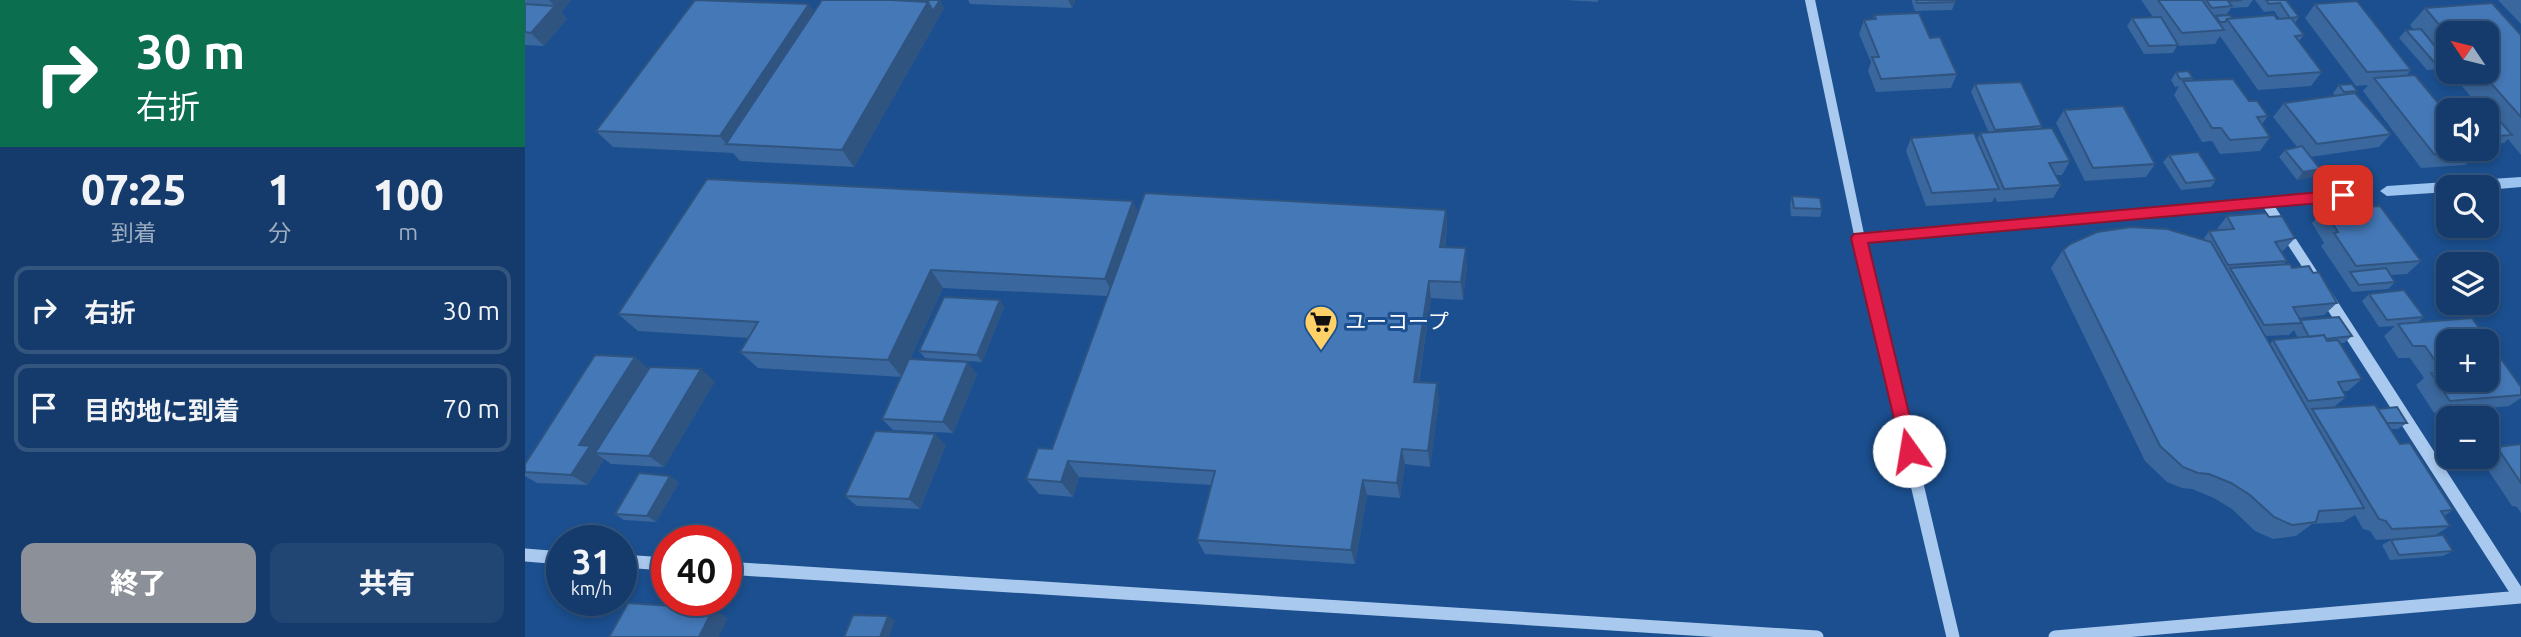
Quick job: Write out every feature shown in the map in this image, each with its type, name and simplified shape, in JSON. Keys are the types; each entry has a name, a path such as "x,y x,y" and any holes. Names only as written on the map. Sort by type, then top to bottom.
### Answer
{"street":[{"path":"1809,0 1859,238 1953,637"},
{"path":"1859,238 2368,193"},
{"path":"2055,637 2521,597 2266,202"},
{"path":"525,555 546,557"},
{"path":"742,569 1817,637"}],"building":[{"path":"695,0 809,4 720,136 596,131"},
{"path":"822,0 928,2 842,150 726,144"},
{"path":"892,0 940,0 933,11 928,2"},
{"path":"1916,0 1955,0 1955,2 1917,3"},
{"path":"2158,0 2202,0 2224,30 2182,33"},
{"path":"2206,0 2242,0 2228,1 2232,6 2212,8"},
{"path":"2266,0 2286,0 2299,17 2290,18 2280,3 2269,4"},
{"path":"2357,1 2411,70 2367,72 2315,4"},
{"path":"2492,3 2521,35 2521,117 2492,84 2499,84 2499,21 2436,21 2425,8"},
{"path":"525,4 555,6 531,33 525,32"},
{"path":"1919,13 1930,38 1940,37 1957,74 1881,79 1872,57 1879,57 1864,20 1876,19 1874,15"},
{"path":"2230,15 2232,18 2225,22 2220,22 2216,16"},
{"path":"2274,15 2277,19 2291,18 2304,35 2295,36 2322,72 2268,76 2227,19"},
{"path":"2161,17 2178,45 2149,46 2132,18"},
{"path":"2421,29 2436,47 2436,62 2434,62 2406,30"},
{"path":"2188,71 2193,78 2180,79 2176,72"},
{"path":"2415,75 2436,100 2436,154 2434,154 2374,78"},
{"path":"2233,79 2249,101 2257,101 2268,116 2257,117 2270,137 2230,140 2221,128 2212,128 2183,81"},
{"path":"2021,82 2042,126 1995,130 1975,84"},
{"path":"2352,84 2357,91 2344,92 2339,85"},
{"path":"2355,93 2391,134 2317,144 2284,103"},
{"path":"2123,106 2155,164 2093,168 2064,110"},
{"path":"2499,120 2512,135 2499,136"},
{"path":"2052,128 2070,161 2049,163 2061,185 2004,189 1980,133"},
{"path":"1974,133 1999,189 1932,193 1911,138"},
{"path":"2302,146 2320,169 2303,172 2285,150"},
{"path":"2198,152 2216,180 2186,183 2169,155"},
{"path":"707,179 1133,201 1105,279 931,270 888,360 740,352 758,322 618,314"},
{"path":"1145,193 1446,210 1440,247 1466,248 1461,282 1429,281 1414,382 1437,383 1428,451 1402,449 1397,483 1363,480 1351,550 1197,540 1215,471 1068,461 1061,482 1026,479 1038,448 1052,449"},
{"path":"1792,196 1820,198 1822,209 1794,208"},
{"path":"2380,206 2421,261 2356,266 2334,233 2338,232 2324,210"},
{"path":"2266,213 2269,217 2282,216 2295,238 2275,242 2287,261 2228,265 2209,231 2234,229 2227,216"},
{"path":"2131,227 2167,229 2211,242 2364,508 2319,511 2316,522 2292,525 2274,517 2250,495 2231,483 2183,467 2160,446 2063,250 2097,232"},
{"path":"2290,264 2292,268 2309,266 2313,273 2319,272 2337,303 2293,307 2302,323 2264,325 2230,268"},
{"path":"2386,268 2395,282 2359,285 2350,272"},
{"path":"2404,290 2424,317 2387,320 2369,294"},
{"path":"944,297 1000,300 977,355 919,351"},
{"path":"2339,317 2352,336 2326,339 2324,335 2309,337 2300,320"},
{"path":"2472,318 2480,329 2436,329 2436,362 2425,346 2413,346 2398,324"},
{"path":"2324,335 2327,341 2338,340 2362,379 2338,382 2346,397 2308,401 2273,340"},
{"path":"595,355 635,357 579,445 590,446 571,475 525,472 525,464"},
{"path":"2499,356 2521,387 2521,395 2450,401 2444,392 2499,392"},
{"path":"909,359 968,362 943,422 882,419"},
{"path":"650,367 701,369 649,456 595,453"},
{"path":"2375,405 2400,444 2410,443 2453,510 2441,511 2450,526 2392,529 2386,521 2379,519 2312,409"},
{"path":"2397,407 2407,423 2387,423 2378,409"},
{"path":"875,431 935,434 909,499 845,496"},
{"path":"2521,444 2521,483 2499,450 2499,447"},
{"path":"639,473 670,476 647,516 615,514"},
{"path":"2443,535 2453,551 2399,555 2391,540"},
{"path":"637,604 651,605 651,616 710,616 699,637 609,637 621,616 637,616"},
{"path":"853,615 888,616 880,637 844,637"}],"waterway":[{"path":"2387,191 2521,182"}],"place":[{"name":"ユーコープ","path":"1321,352"}],"route":[{"path":"1909,451 1859,238 2343,195"}]}
